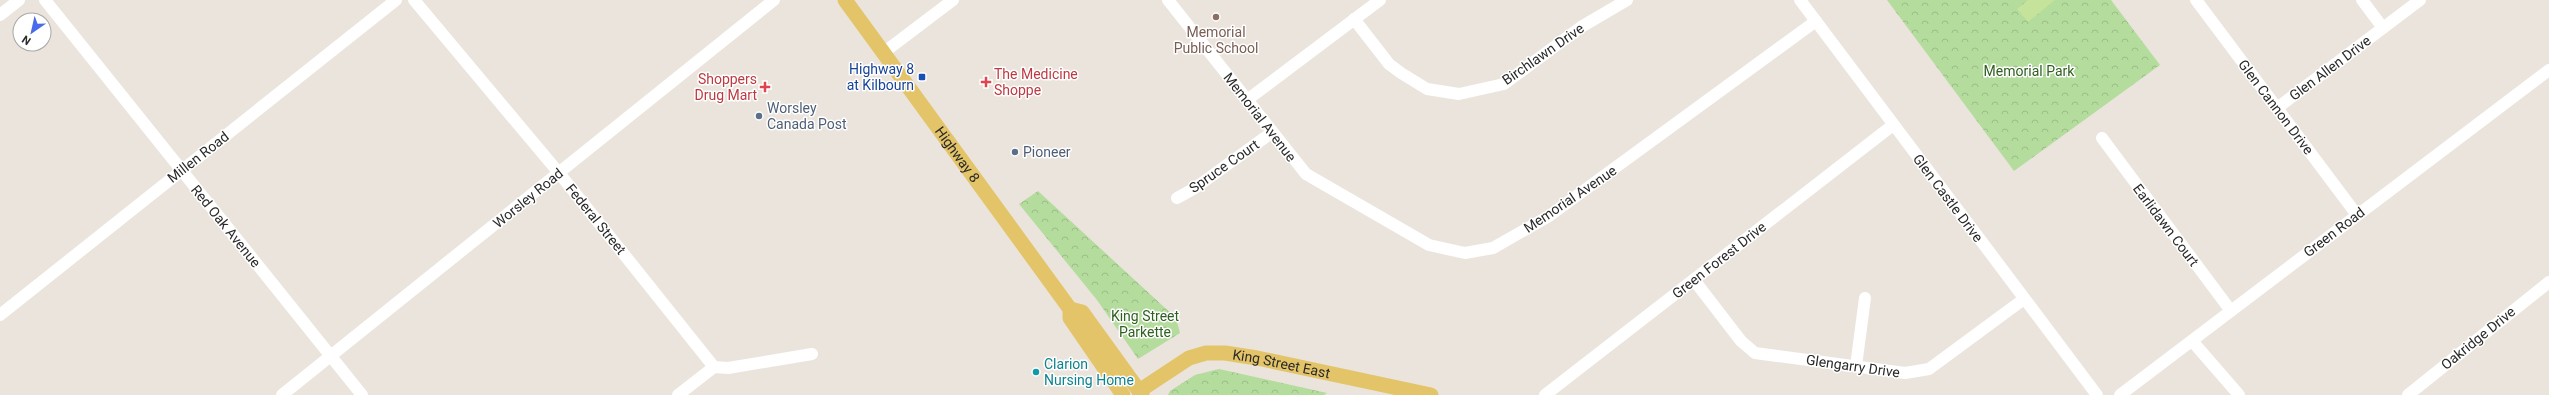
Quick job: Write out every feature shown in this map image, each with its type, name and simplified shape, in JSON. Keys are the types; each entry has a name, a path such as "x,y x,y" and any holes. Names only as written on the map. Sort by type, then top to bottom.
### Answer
{"main road":[{"name":"Highway 8","path":"845,0 1070,309 1070,318 1123,395"},
{"name":"Highway 8","path":"1070,309 1082,312 1138,394"},
{"name":"King Street East","path":"1138,394 1189,358 1206,352 1226,353 1257,358 1431,395"}],"street":[{"path":"0,15 19,0"},
{"name":"Red Oak Avenue","path":"45,0 362,395"},
{"name":"Millen Road","path":"0,315 396,0"},
{"name":"Federal Street","path":"414,0 559,173 714,367"},
{"name":"Worsley Road","path":"282,395 774,0"},
{"path":"883,53 952,0"},
{"name":"Memorial Avenue","path":"1168,0 1247,100 1271,133 1306,174 1429,245 1465,253 1493,248 1549,216 1816,21"},
{"path":"1247,100 1380,0"},
{"name":"Birchlawn Drive","path":"1354,20 1389,64 1400,74 1427,88 1459,94 1504,84 1581,27 1627,0"},
{"name":"Glen Castle Drive","path":"1800,0 2097,395"},
{"name":"Glen Cannon Drive","path":"2196,0 2357,214"},
{"name":"Glen Allen Drive","path":"2362,0 2383,28"},
{"name":"Glen Allen Drive","path":"2277,108 2420,0"},
{"name":"Green Road","path":"2120,395 2193,342 2357,214 2549,70"},
{"name":"Green Forest Drive","path":"1545,395 1893,125"},
{"name":"Spruce Court","path":"1177,198 1195,188 1271,133"},
{"name":"Earlidawn Court","path":"2102,138 2231,311"},
{"name":"Glengarry Drive","path":"1694,280 1750,350 1906,373 1929,369 2024,299"},
{"name":"Oakridge Drive","path":"2414,393 2549,282"},
{"path":"1856,366 1864,298"},
{"path":"2193,342 2239,395"},
{"path":"678,395 714,367 728,368 812,354"}],"green space":[{"name":"Memorial Park","path":"1887,0 2111,0 2160,65 2014,171"},
{"path":"2028,0 2055,0 2028,22 2017,9"},
{"name":"King Street Parkette","path":"1038,191 1176,318 1180,333 1138,359 1097,300 1019,204"},
{"path":"1219,369 1327,393 1324,395 1168,395 1170,391 1195,375"}],"place":[{"name":"Memorial Public School","path":"1216,17"},
{"name":"Highway 8 at Kilbourn","path":"922,77"},
{"name":"The Medicine Shoppe","path":"986,82"},
{"name":"Shoppers Drug Mart","path":"765,87"},
{"name":"Worsley Canada Post","path":"759,116"},
{"name":"Pioneer","path":"1015,152"},
{"name":"Clarion Nursing Home","path":"1036,372"}]}
